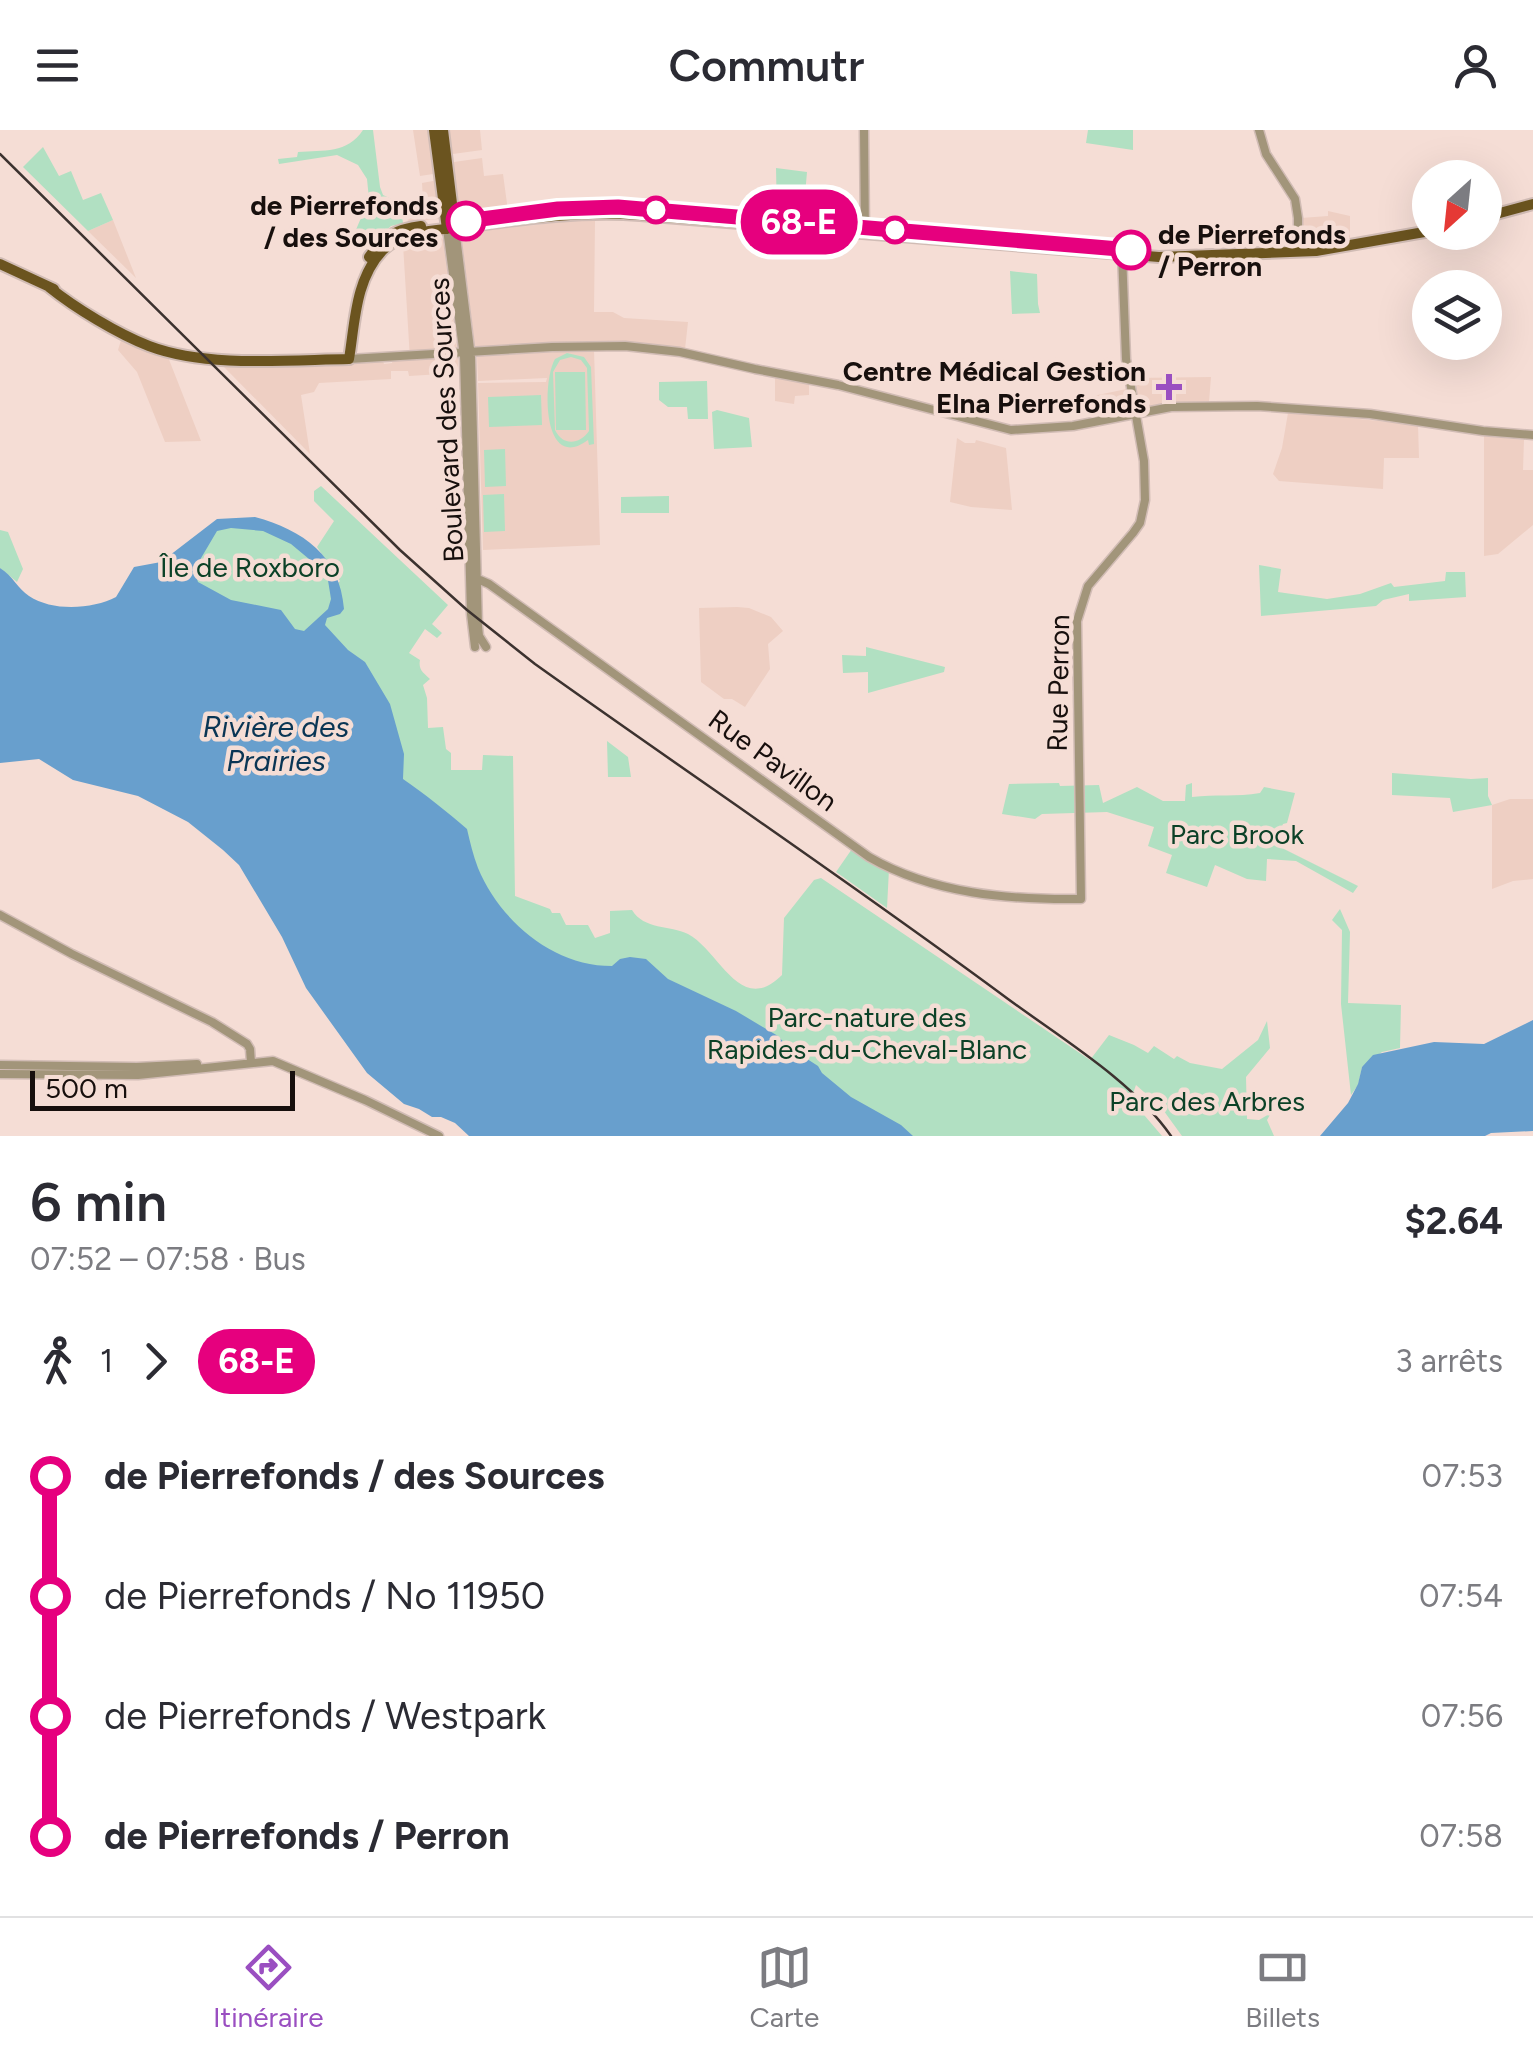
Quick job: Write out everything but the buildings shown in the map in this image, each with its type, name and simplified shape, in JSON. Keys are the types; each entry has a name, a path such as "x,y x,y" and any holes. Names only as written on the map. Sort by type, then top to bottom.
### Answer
{"main road":[{"name":"Boulevard des Sources","path":"434,130 451,226"},
{"name":"Boulevard des Sources","path":"443,130 451,226"},
{"path":"1502,212 1533,204"},
{"path":"293,362 332,356 344,346 360,274 375,248 399,230 560,215 618,214 1122,252 1298,249 1412,235"},
{"path":"2,259 24,275 174,352 209,358 293,362 349,358 357,304 380,252 404,236 451,226"},
{"path":"13,283 24,275"}],"street":[{"path":"864,130 866,230"},
{"path":"1258,130 1266,154 1295,199 1298,249"},
{"name":"Boulevard des Sources","path":"451,226 467,352 475,648"},
{"name":"Rue Perron","path":"1081,899 1077,622 1088,586 1133,533 1144,511 1145,468 1126,356 1122,252"},
{"path":"332,356 609,345 668,350 838,385 1012,430 1073,426 1180,406 1282,406 1533,436"},
{"name":"Boulevard des Sources","path":"474,579 479,632 486,647"},
{"name":"Rue Pavillon","path":"474,579 495,588 889,869 970,893 1040,900 1081,899"},
{"path":"0,915 212,1022 249,1046 251,1063"},
{"path":"0,1065 137,1067 280,1062 439,1136"},
{"path":"0,1074 138,1074 251,1063"}],"shaded area":[{"path":"413,130 430,130 433,174 420,176"},
{"path":"448,130 480,130 482,150 453,154"},
{"path":"482,158 484,176 503,174 508,211 461,217 452,166 454,162"},
{"path":"433,181 440,219 408,222 405,203 423,199 422,183"},
{"path":"1328,211 1350,216 1350,239 1302,240 1301,218 1328,216"},
{"path":"113,220 136,278 88,231"},
{"path":"595,221 594,312 688,322 685,349 586,341 475,347 461,233"},
{"path":"441,237 458,373 409,376 408,371 391,371 391,379 319,383 314,392 301,395 310,454 221,364 290,367 383,361 384,364 392,363 393,359 410,359 403,244"},
{"path":"122,337 168,357 201,441 165,442 137,372 118,350"},
{"path":"594,350 600,545 483,550 478,383 546,382 547,378 478,381 477,356"},
{"path":"775,376 806,383 809,395 795,396 794,404 775,401"},
{"path":"1211,377 1209,402 1130,406 1129,411 1096,417 1093,396 1136,387 1134,378"},
{"path":"1290,412 1418,425 1419,458 1384,458 1383,489 1279,481 1273,474"},
{"path":"1484,436 1524,440 1523,470 1533,470 1533,525 1498,554 1484,556"},
{"path":"957,438 965,443 976,440 1006,448 1012,510 950,502"},
{"path":"737,607 771,617 783,631 768,644 770,669 745,707 724,699 701,682 699,608"},
{"path":"1510,799 1533,799 1533,879 1492,889 1492,805"}],"green space":[{"path":"363,130 373,130 380,187 383,195 400,203 403,223 391,226 373,242 338,227 339,224 355,232 369,199 367,179 358,165 337,155 279,164 278,159 297,157 298,152 342,147"},
{"path":"1088,130 1133,130 1133,150 1086,143"},
{"path":"43,147 59,176 71,171 83,200 101,193 113,220 88,231 23,167"},
{"path":"776,168 807,172 803,218 777,216"},
{"path":"1010,271 1037,274 1040,313 1012,314"},
{"path":"567,353 584,357 591,367 594,444 589,445 588,440 573,447 562,445 554,435 549,420 548,386 555,359","holes":["560,360 581,360 587,368 589,431 571,442 555,430 553,372"]},
{"path":"555,372 585,372 586,430 556,430"},
{"path":"707,381 708,419 688,419 687,407 668,407 659,400 659,382"},
{"path":"541,395 542,425 489,427 488,397"},
{"path":"712,412 749,418 752,447 714,449"},
{"path":"505,449 506,486 485,487 484,450"},
{"name":"Parc-nature des Rapides-du-Cheval-Blanc","path":"321,486 448,605 432,624 442,633 437,638 425,629 409,653 420,660 421,669 430,679 423,685 428,728 443,727 446,749 451,753 451,770 482,770 483,755 513,756 515,896 560,913 566,925 588,925 595,938 610,933 610,911 632,910 650,924 688,934 731,977 754,989 767,986 782,975 784,918 814,880 821,878 1090,1060 1109,1035 1148,1053 1154,1046 1174,1059 1177,1056 1190,1063 1222,1069 1258,1040 1267,1021 1270,1048 1246,1077 1247,1119 1259,1120 1271,1113 1267,1120 1274,1136 1182,1136 1161,1107 1136,1085 1130,1102 1162,1136 830,1136 514,955 175,589 214,527 259,524 318,558 335,586 340,581 317,547 334,521 314,501 314,491"},
{"path":"504,494 505,531 484,532 483,495"},
{"path":"669,496 669,513 621,513 621,497"},
{"path":"0,530 8,532 23,569 17,582 0,568"},
{"path":"1259,565 1281,569 1278,592 1327,599 1360,594 1391,583 1394,587 1445,581 1446,572 1465,572 1466,597 1409,601 1409,594 1383,600 1376,606 1261,616"},
{"path":"866,647 945,667 944,672 868,693 868,672 843,673 842,655 866,656"},
{"path":"607,741 628,757 631,777 608,777"},
{"path":"1392,773 1488,778 1492,805 1453,812 1450,798 1392,795"},
{"name":"Parc Brook","path":"1192,783 1192,797 1260,793 1264,787 1295,793 1287,823 1276,842 1358,886 1353,893 1296,861 1267,859 1266,881 1247,879 1215,865 1207,887 1166,873 1172,855 1148,846 1154,827 1107,812 1042,814 1035,819 1002,814 1009,784 1099,785 1103,803 1137,787 1163,801 1185,801 1186,785"},
{"path":"854,846 889,869 887,908 836,872"},
{"path":"1340,909 1350,932 1348,1003 1401,1005 1400,1048 1382,1052 1362,1067 1351,1095 1341,1004 1342,930 1332,920"}],"water":[{"name":"Rivière des Prairies","path":"255,517 289,529 327,560 341,590 344,609 327,618 325,625 365,662 390,704 404,754 403,779 467,829 476,863 488,887 500,906 531,937 549,949 590,964 612,966 620,959 646,959 668,979 778,1036 851,1097 913,1136 469,1136 455,1123 404,1104 367,1073 306,988 282,937 239,865 188,822 138,796 73,780 39,759 0,763 0,568 25,593 49,605 96,604 116,597 134,567 161,562 217,519","holes":["217,531 263,531 291,544 327,574 331,599 328,609 304,631 295,629 281,610 231,600 198,582 194,570"]},
{"path":"1533,1020 1533,1131 1485,1136 1320,1136 1348,1103 1362,1067 1373,1055 1434,1042 1484,1044"}],"tram line":[{"path":"0,154 400,550 467,610 535,664 1096,1062 1137,1097 1171,1136"}],"bus line":[{"name":"68-E","path":"466,221 558,209 618,207 1131,250"}],"place":[{"name":"de Pierrefonds / des Sources","path":"466,221"},
{"name":"de Pierrefonds / Perron","path":"1131,250"},
{"name":"Centre Médical Gestion Elna Pierrefonds","path":"1169,387"}],"park label":[{"name":"Île de Roxboro","path":"250,567"},
{"name":"Parc des Arbres","path":"1207,1101"}]}
